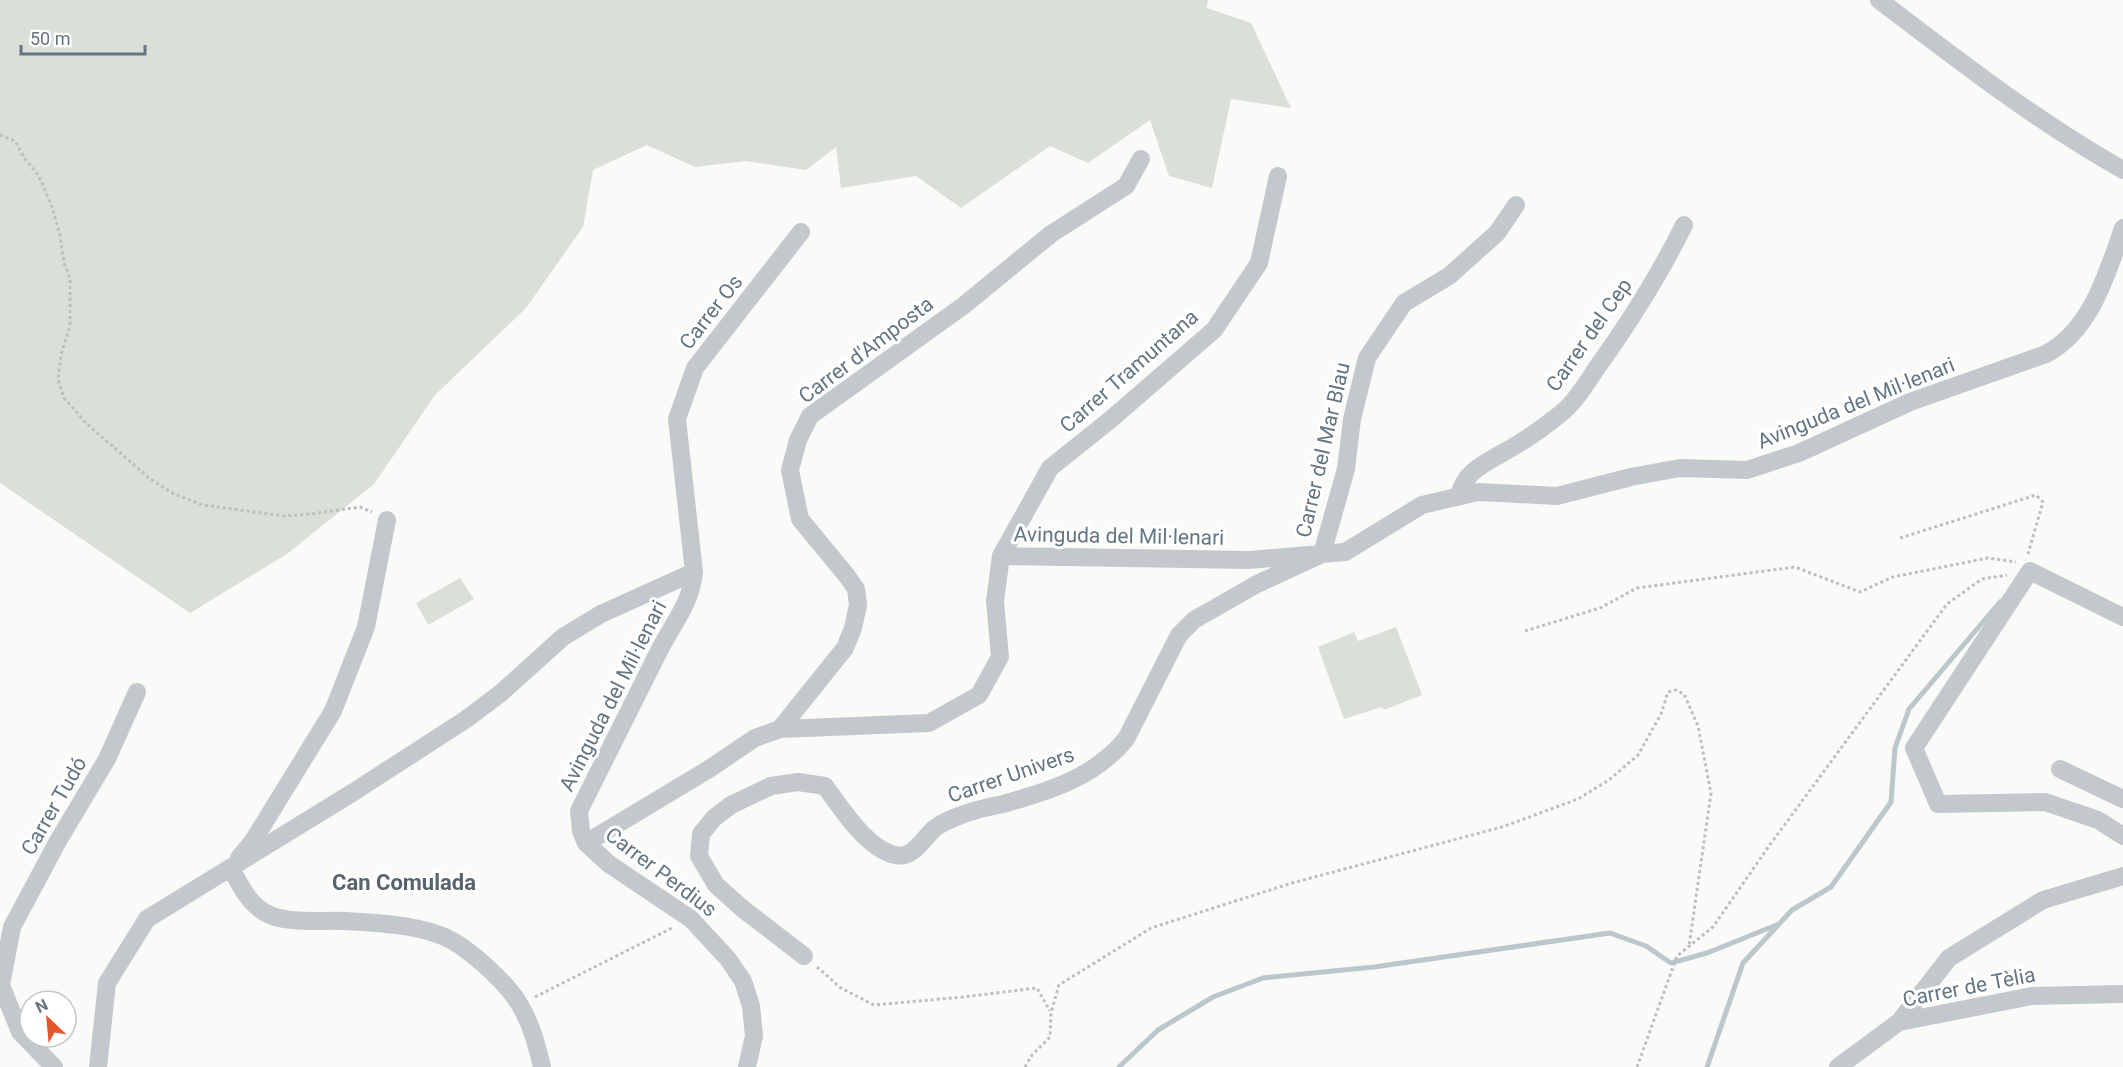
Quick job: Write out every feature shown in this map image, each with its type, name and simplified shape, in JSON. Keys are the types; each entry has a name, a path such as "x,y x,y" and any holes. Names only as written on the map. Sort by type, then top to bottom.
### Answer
{"street":[{"path":"1879,0 1999,90 2080,146 2123,170"},
{"name":"Carrer d'Amposta","path":"780,729 844,648 853,628 858,605 856,589 848,576 800,519 790,470 798,440 810,416 963,306 1051,234 1126,186 1141,159"},
{"name":"Carrer Tramuntana","path":"1001,556 1050,468 1110,420 1214,330 1259,263 1278,176"},
{"name":"Carrer del Mar Blau","path":"1322,554 1346,469 1352,419 1366,358 1404,303 1449,276 1497,232 1516,205"},
{"name":"Carrer del Cep","path":"1459,496 1461,485 1477,467 1562,414 1631,320 1670,254 1684,225"},
{"name":"Avinguda del Mil·lenari","path":"98,1067 107,983 147,920 465,720 501,693 562,637 601,614 693,572 692,589 686,605 666,636 579,811 581,831 586,843 709,769 755,738 780,729 929,723 980,695 1000,657 995,601 1001,556 1250,561 1345,552 1422,505 1478,492 1557,496 1631,477 1680,468 1748,470 1799,453 1910,402 2046,354 2061,346 2080,323 2097,296 2123,228"},
{"name":"Carrer Os","path":"693,572 677,419 695,368 801,232"},
{"path":"387,520 366,627 333,711 253,841 231,869 246,895 256,907 269,915 288,920 377,922 410,926 442,935 472,954 495,975 520,1004 535,1035 542,1067"},
{"name":"Carrer Univers","path":"804,956 716,885 699,856 701,834 714,818 731,805 771,786 798,782 825,786 849,818 878,849 897,856 916,849 935,828 969,811 1032,796 1071,782 1094,769 1115,753 1126,739 1179,635 1194,620 1257,584 1322,554"},
{"path":"2123,617 2028,567 1914,748 1938,804 2045,802 2098,820 2123,836"},
{"name":"Carrer Tudó","path":"54,1067 20,1032 1,985 12,927 58,841 107,759 137,692"},
{"path":"2060,769 2123,799"},
{"name":"Carrer Perdius","path":"586,843 609,864 691,919 728,959 742,981 751,1006 753,1036 747,1067"},
{"path":"1899,1022 1949,958 2043,900 2123,876"},
{"name":"Carrer de Tèlia","path":"1838,1067 1899,1022 2032,996 2123,994"}],"path":[{"path":"0,135 15,141 25,159 39,176 52,207 64,262 70,278 70,326 61,355 58,379 64,398 86,423 149,478 174,494 203,505 283,516 360,507 387,520"},
{"path":"1900,538 2036,495 2043,502 2028,567"},
{"path":"1525,632 1600,608 1637,588 1795,567 1860,592 1893,578 1988,558 2028,567"},
{"path":"1637,1067 1677,956 1713,927 1769,846 1947,604 1982,579 2028,567"},
{"path":"1025,1067 1032,1055 1050,1037 1050,1013 1059,985 1151,928 1292,882 1502,827 1578,798 1609,780 1638,755 1661,714 1668,692 1676,690 1684,694 1698,726 1711,793 1689,946"},
{"path":"520,1004 691,919"},
{"path":"804,956 842,988 874,1005 1037,988 1050,1013"}],"shaded area":[{"path":"0,0 1208,0 1207,8 1251,23 1291,108 1231,99 1212,188 1169,176 1150,120 1088,163 1050,146 961,208 916,176 841,188 836,147 806,170 746,161 695,167 647,145 593,170 583,227 526,308 435,395 374,484 287,554 190,613 0,483"},
{"path":"460,578 474,599 428,625 416,603"},
{"path":"1396,627 1422,695 1384,710 1382,707 1344,719 1318,647 1354,632 1358,641"}],"waterway":[{"path":"1707,1067 1743,963 1792,910 1831,887 1891,802 1895,748 1909,709 2000,602"},
{"path":"1119,1067 1158,1030 1213,997 1263,978 1374,967 1610,933 1646,946 1671,963 1707,953 1779,924"}],"district":[{"name":"Can Comulada","path":"404,882"}]}
